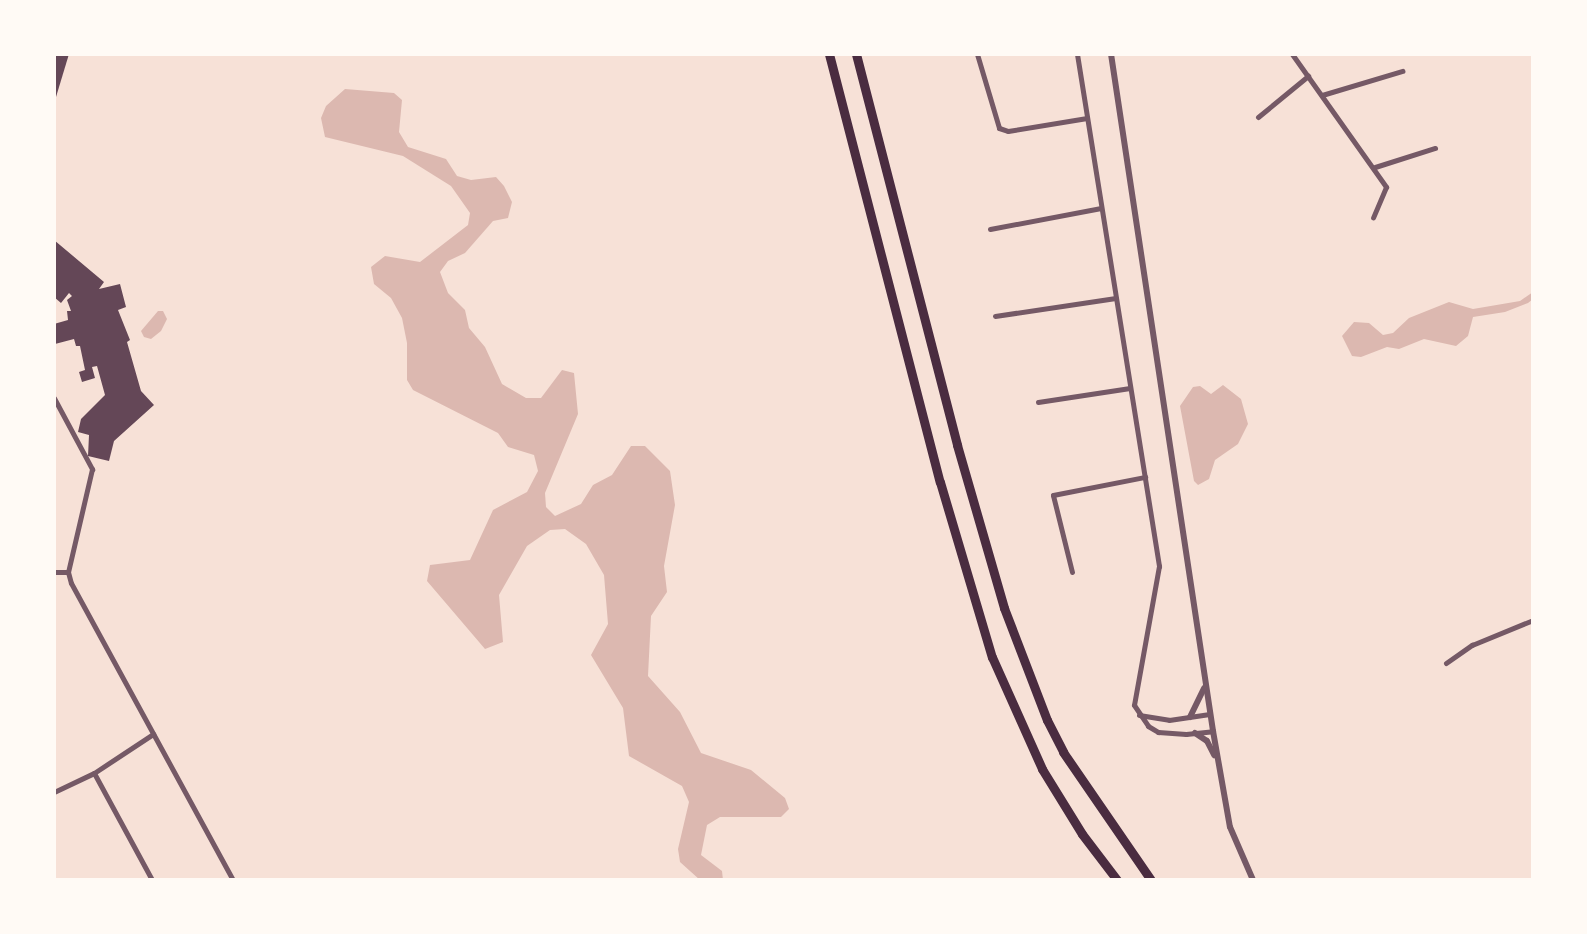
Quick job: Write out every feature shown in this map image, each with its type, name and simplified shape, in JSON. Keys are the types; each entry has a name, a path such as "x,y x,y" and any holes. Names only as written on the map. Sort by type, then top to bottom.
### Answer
{"highway":[{"path":"829,54 940,482 992,657 1042,769 1082,834 1117,880"},
{"path":"856,54 957,445 1004,608 1047,720 1063,752 1151,880"}],"street":[{"path":"977,54 999,128 1008,131 1087,118"},
{"path":"1077,54 1159,566 1134,699 1138,715 1148,726 1169,734 1213,731"},
{"path":"1111,54 1210,714 1230,827 1253,880"},
{"path":"1292,54 1375,167 1386,187 1373,217"},
{"path":"1322,95 1402,71"},
{"path":"1258,117 1308,76"},
{"path":"1375,167 1435,148"},
{"path":"990,229 1101,208"},
{"path":"995,316 1116,298"},
{"path":"1038,402 1130,388"},
{"path":"54,398 92,475 68,572 233,880"},
{"path":"1072,572 1053,495 1145,477"},
{"path":"54,572 68,572"},
{"path":"1446,663 1505,628 1533,620"},
{"path":"1190,717 1202,698 1205,679"},
{"path":"1138,715 1169,720 1210,714"},
{"path":"1169,720 1169,734"},
{"path":"1195,733 1210,746 1221,774"},
{"path":"54,792 94,773 153,734"},
{"path":"94,773 152,880"}],"shaded area":[{"path":"345,89 394,93 402,100 399,132 408,147 446,159 457,176 471,180 496,177 512,202 508,218 493,221 465,253 448,261 440,272 448,293 465,310 469,328 485,347 502,384 526,398 541,398 562,370 574,373 578,414 545,493 546,507 555,516 581,504 593,485 612,475 631,446 645,446 670,471 675,505 664,566 667,592 651,616 648,676 680,712 701,753 751,770 785,798 789,809 781,817 720,817 707,825 701,855 722,871 723,880 700,880 680,862 678,849 689,802 682,786 629,756 623,708 591,655 608,624 604,575 586,544 565,529 550,530 527,546 499,595 503,642 485,649 427,581 430,565 470,560 493,510 527,492 538,471 534,455 508,447 498,433 413,390 407,380 407,343 402,318 391,298 374,284 371,267 385,256 420,262 468,225 470,213 451,186 403,156 325,137 321,118 326,106"},
{"path":"1533,292 1533,299 1528,303 1505,312 1473,317 1468,336 1456,346 1424,339 1399,349 1387,347 1361,357 1352,356 1342,336 1354,322 1369,323 1383,335 1393,333 1409,318 1449,302 1473,309 1520,301"},
{"path":"158,311 163,311 167,319 161,331 151,339 144,337 141,331"},
{"path":"1223,385 1241,399 1248,424 1238,444 1215,460 1209,479 1198,485 1194,481 1180,406 1193,387 1200,386 1211,394"}],"building":[{"path":"54,54 69,54 56,97 54,96"},
{"path":"54,240 104,282 99,289 120,284 126,307 118,310 130,340 127,342 141,391 154,405 114,441 109,461 88,456 89,435 78,432 81,419 105,395 97,366 92,367 95,378 82,382 79,372 85,370 80,346 76,346 74,339 55,344 54,340 54,324 68,320 67,311 71,311 67,300 72,296 69,293 61,303 54,297"}]}
